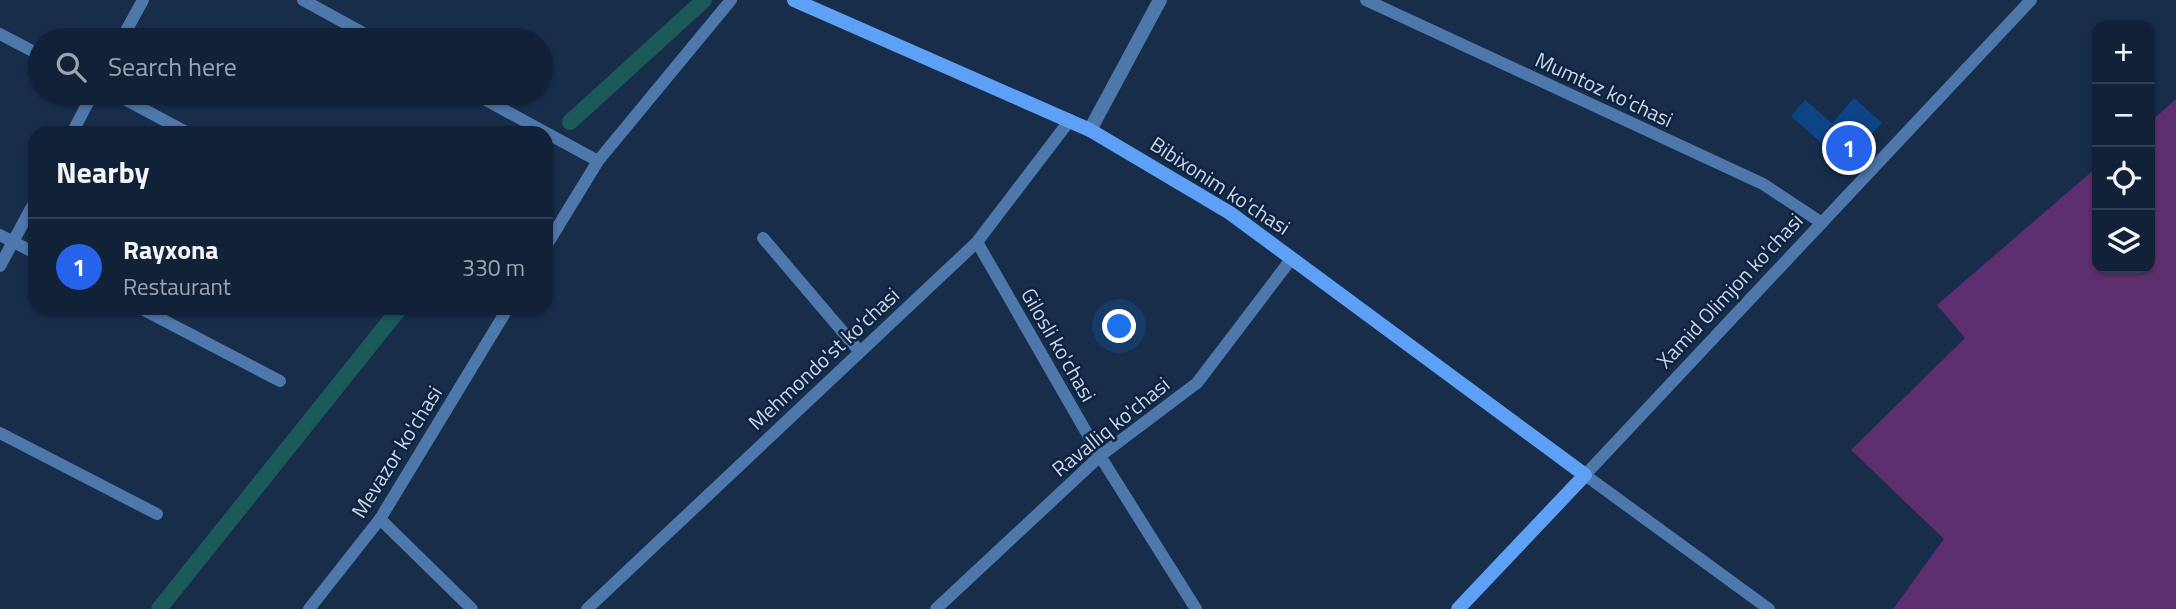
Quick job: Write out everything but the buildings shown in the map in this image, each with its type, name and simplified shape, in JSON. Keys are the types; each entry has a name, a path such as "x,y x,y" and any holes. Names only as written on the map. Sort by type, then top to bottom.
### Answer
{"main road":[{"name":"Bibixonim ko'chasi","path":"794,0 1070,120 1230,213 1585,475"},
{"name":"Xamid Olimjon ko'chasi","path":"1458,609 1585,475"}],"street":[{"path":"128,28 143,0"},
{"path":"303,0 354,28"},
{"path":"553,235 598,161 731,0"},
{"path":"1090,130 1160,0"},
{"name":"Mumtoz ko'chasi","path":"1366,0 1763,184 1822,223"},
{"name":"Xamid Olimjon ko'chasi","path":"1585,475 2031,0"},
{"path":"0,34 28,49"},
{"path":"76,126 87,105"},
{"path":"136,105 175,126"},
{"path":"495,105 534,126"},
{"name":"Mehmondo'st ko'chasi","path":"587,609 976,242 1070,120"},
{"path":"553,137 598,161"},
{"path":"0,266 28,214"},
{"path":"0,234 28,250"},
{"path":"763,238 860,352"},
{"name":"Gilosli ko'chasi","path":"976,242 1100,456 1196,609"},
{"name":"Ravalliq ko'chasi","path":"936,609 1100,456 1197,383 1292,258"},
{"path":"153,315 280,382"},
{"name":"Mevazor ko'chasi","path":"309,609 380,519 504,315"},
{"path":"0,433 157,514"},
{"path":"1585,475 1769,609"},
{"path":"380,519 472,609"}],"shaded area":[{"path":"2176,99 2176,609 1893,609 1944,539 1851,450 1965,338 1937,305 2092,171 2092,273 2155,273 2155,118"}],"waterway":[{"path":"570,122 704,0"},
{"path":"159,609 394,315"}],"place":[{"name":"Rayxona","path":"1849,148"}]}
